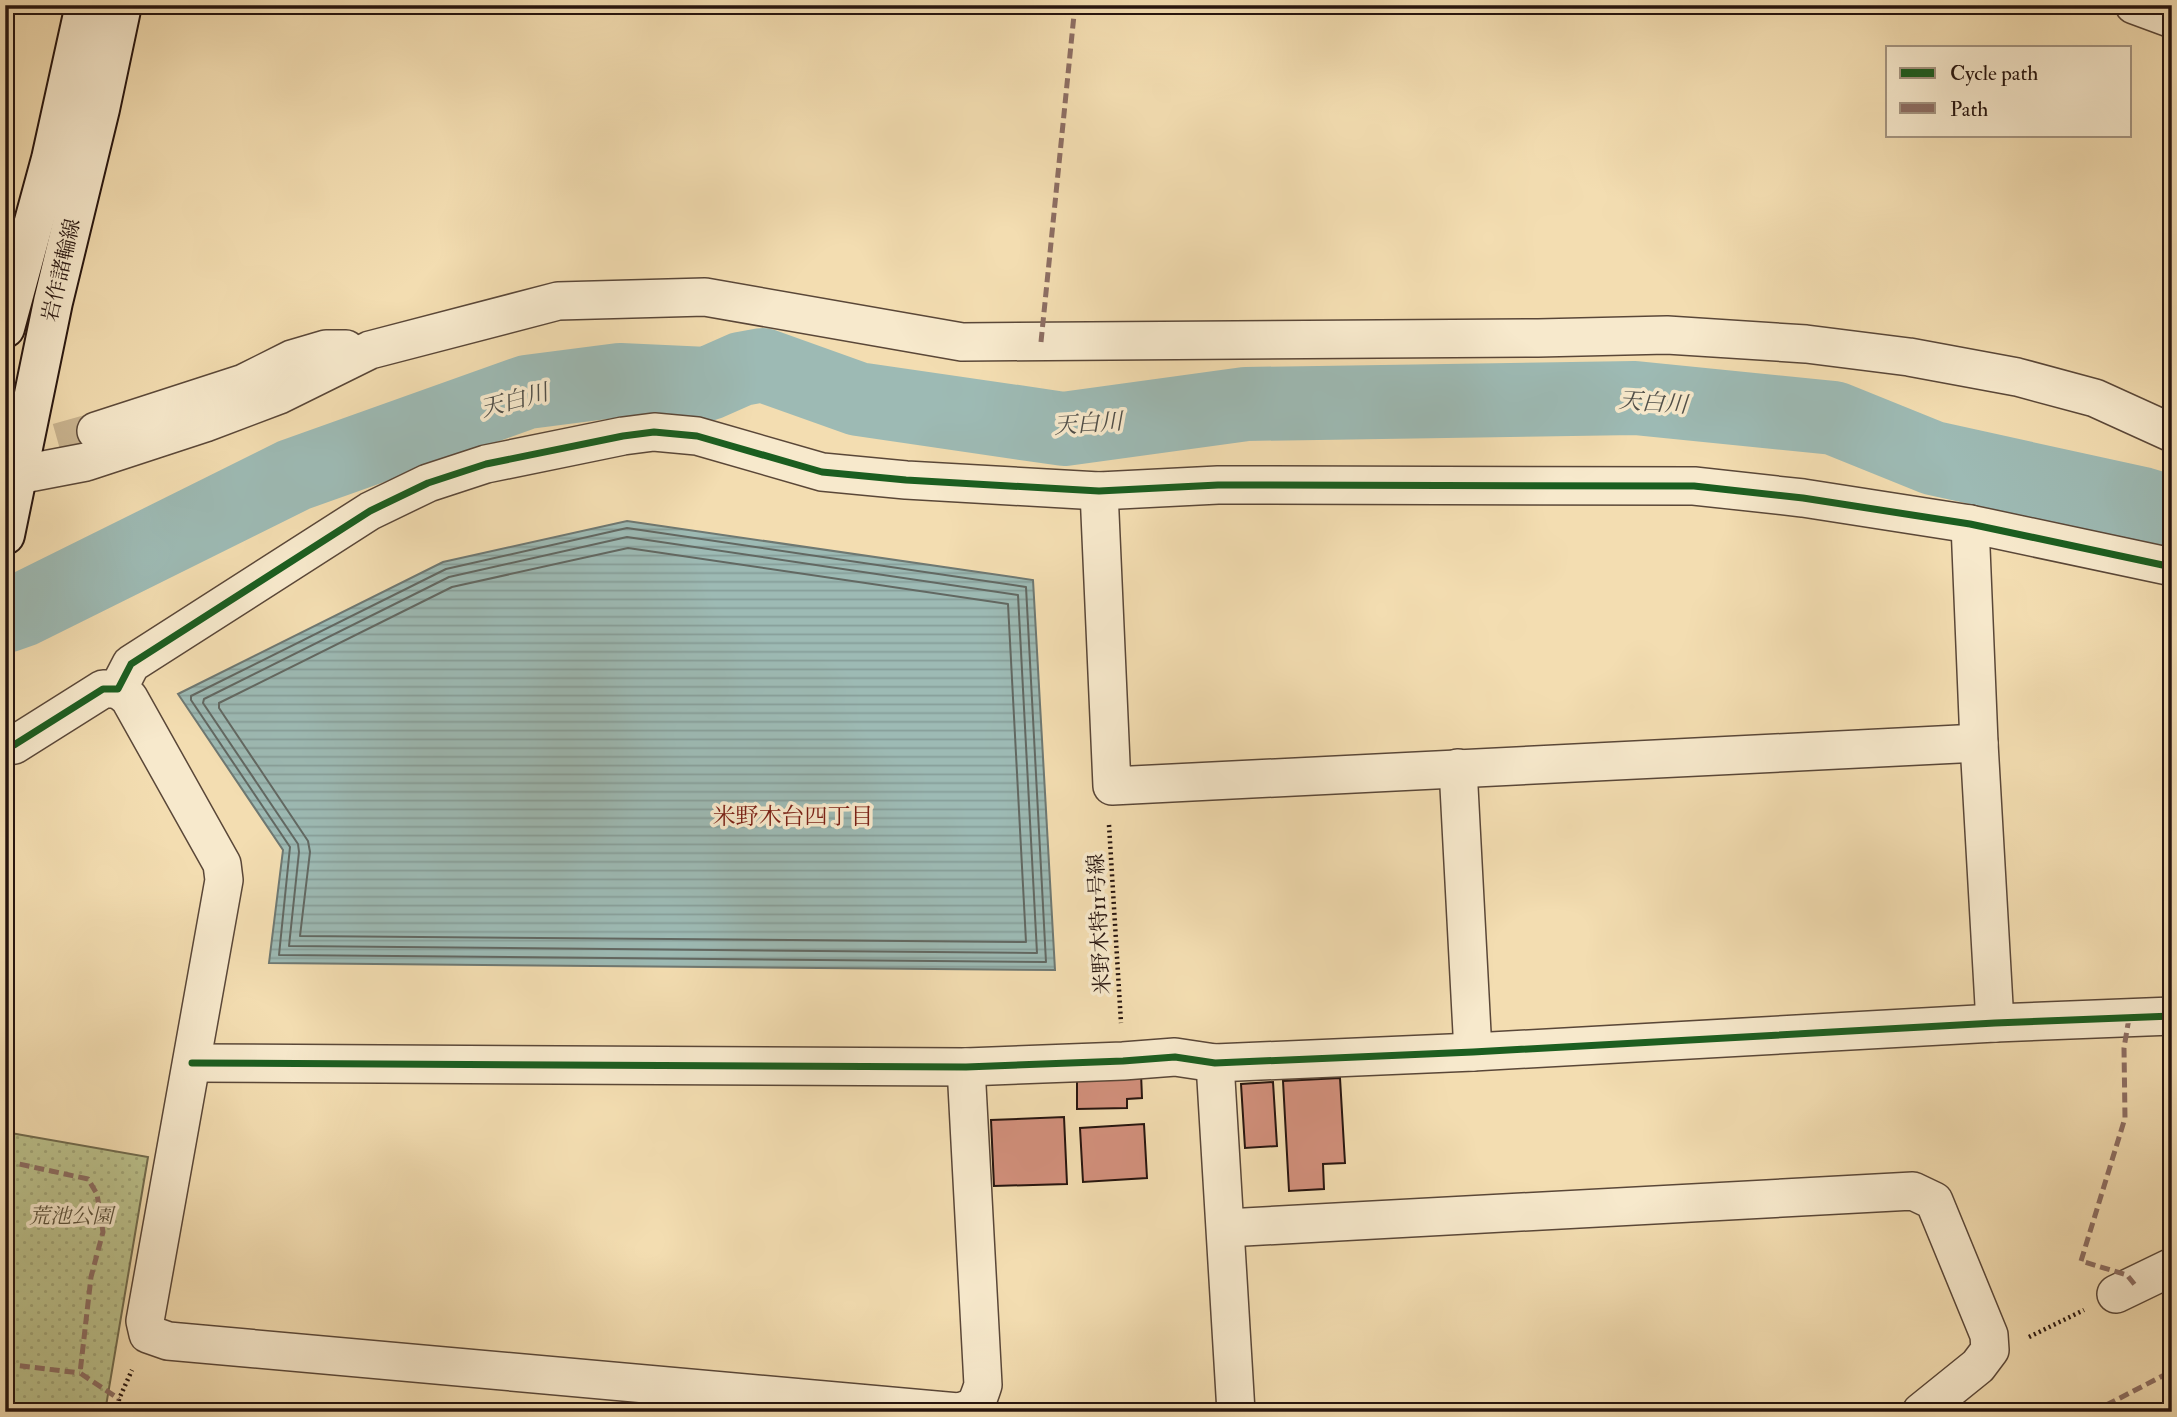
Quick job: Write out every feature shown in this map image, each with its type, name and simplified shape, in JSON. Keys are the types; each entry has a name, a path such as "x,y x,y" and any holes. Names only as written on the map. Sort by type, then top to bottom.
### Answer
{"main road":[{"name":"岩作諸輪線","path":"5,328 51,159 85,5"},
{"name":"岩作諸輪線","path":"5,535 52,302 100,109 122,5"}],"street":[{"path":"2133,5 2172,19"},
{"path":"18,475 86,462 205,423 279,395 370,350 558,302 705,297 962,342 1667,335 1805,344 1909,357 2017,377 2095,398 2172,433"},
{"path":"96,431 244,383 303,356 326,349 370,350"},
{"path":"118,688 131,664 370,511 428,483 485,464 654,432 697,436 822,472 906,480 1099,491 1218,485 1694,486 1802,498 1970,524 2172,566"},
{"path":"1099,491 1112,786 1979,743"},
{"path":"1970,524 1995,1023"},
{"path":"5,746 14,745 103,690 118,688 129,698 222,864 224,880 145,1321 148,1334 168,1341 670,1399 958,1412 971,1409 978,1401 983,1385 966,1067"},
{"path":"1458,768 1473,1052"},
{"path":"192,1063 966,1067 1175,1057 1215,1063 2172,1016"},
{"path":"1215,1063 1236,1412"},
{"path":"1226,1228 1913,1191 1934,1201 1989,1335 1990,1350 1978,1366 1921,1412"},
{"path":"2116,1294 2172,1267"}],"path":[{"path":"1990,1350 2015,1345 2116,1294"}],"green space":[{"name":"荒池公園","path":"5,1132 148,1157 105,1412 5,1412"}],"water":[{"path":"627,521 1033,580 1055,970 269,963 283,850 178,694 443,562"}],"building":[{"path":"1141,1073 1142,1098 1127,1099 1127,1108 1077,1109 1077,1074"},
{"path":"1340,1078 1345,1163 1323,1164 1324,1189 1289,1191 1283,1081"},
{"path":"1273,1082 1277,1146 1245,1148 1241,1084"},
{"path":"1064,1117 1067,1184 994,1186 991,1120"},
{"path":"1144,1124 1147,1178 1083,1182 1080,1128"}],"waterway":[{"name":"天白川","path":"5,616 294,475 527,392 620,380 707,384 741,369 763,365 858,399 1064,429 1246,404 1635,398 1834,418 1933,458 2172,513"}],"tunnel":[{"path":"5,457 96,431"}],"marked path":[{"path":"1041,342 1075,5"},
{"path":"2129,1018 2124,1048 2125,1118 2081,1261 2127,1275 2135,1285"},
{"path":"5,1161 88,1179 97,1194 103,1232 91,1277 80,1373 119,1399"},
{"path":"2164,1271 2172,1288"},
{"path":"5,1364 80,1373"},
{"path":"2093,1412 2172,1371"}],"cycle path":[{"path":"5,746 14,745 103,689 118,689 131,664 370,511 428,483 486,464 654,432 697,436 822,472 906,480 1099,491 1218,485 1694,486 1803,498 1970,524 2172,567"},
{"path":"192,1063 966,1067 1175,1057 1215,1063 2172,1016"}],"district":[{"name":"米野木台四丁目","path":"793,816"}]}
